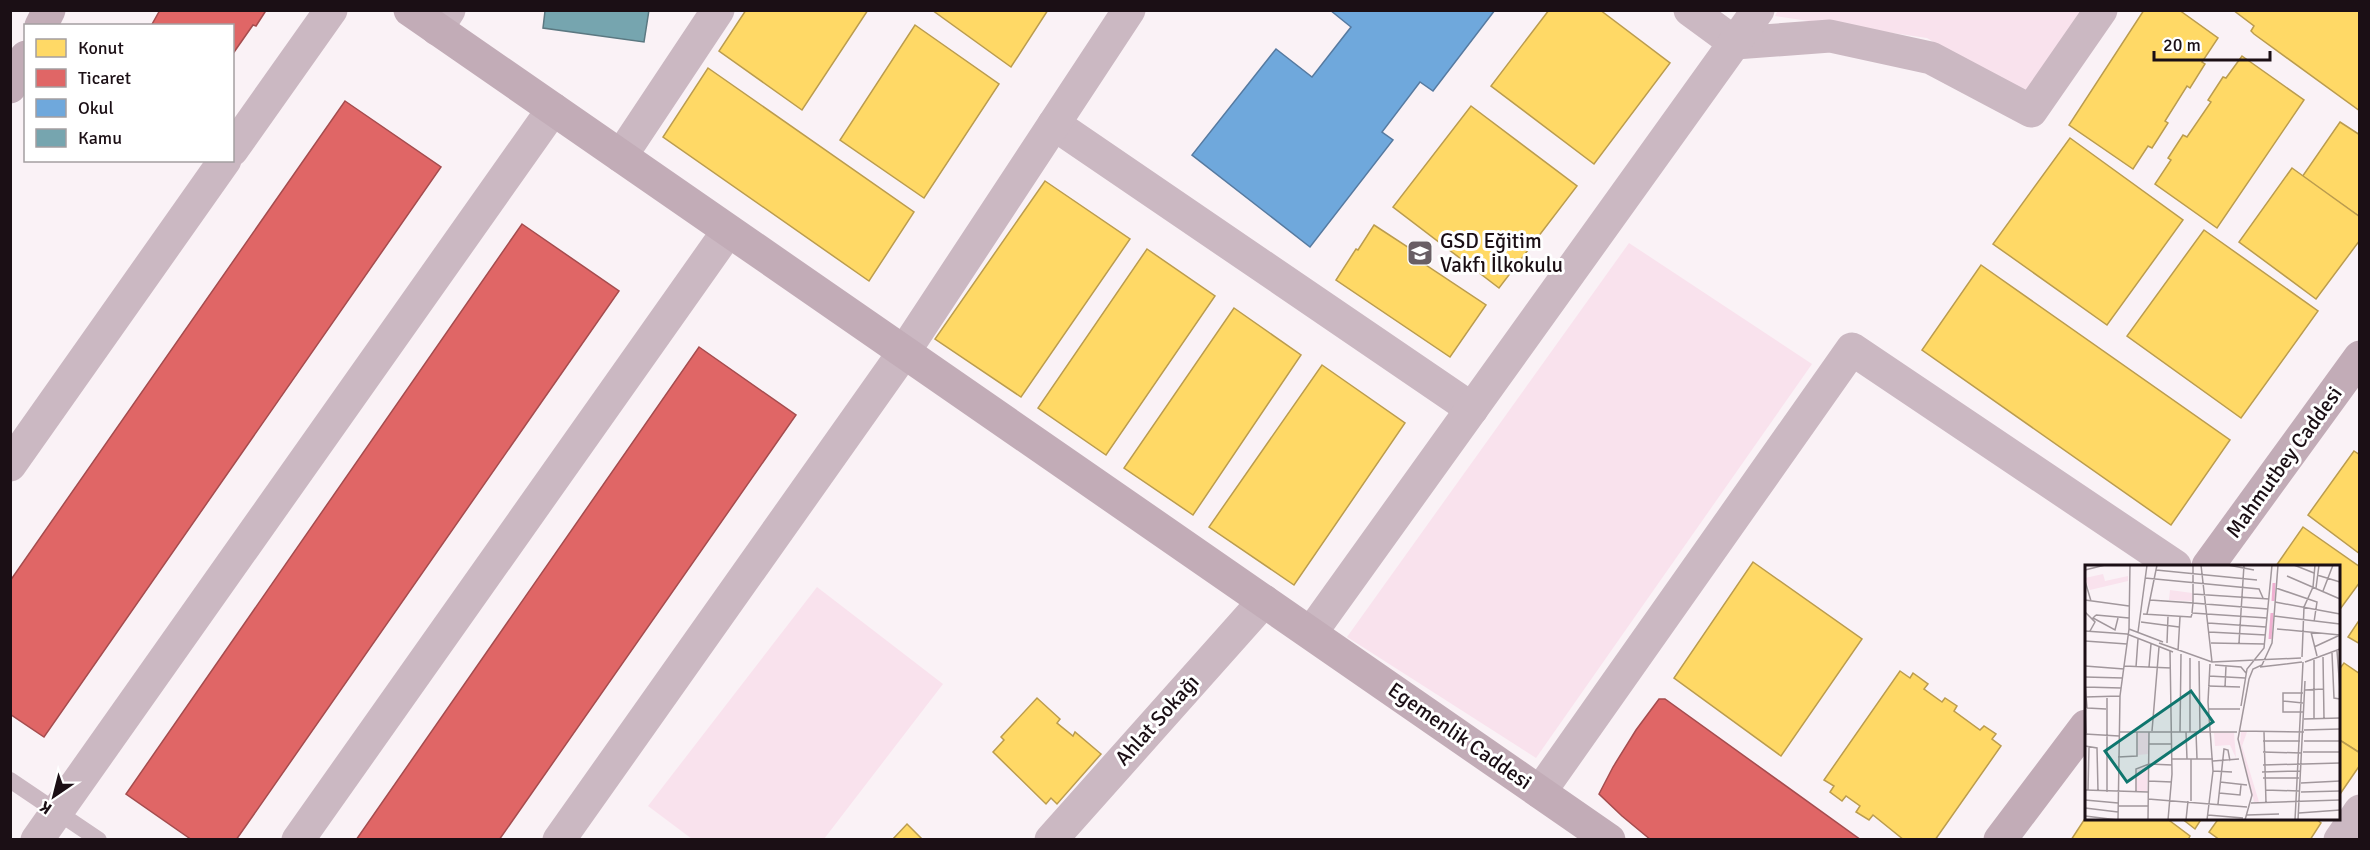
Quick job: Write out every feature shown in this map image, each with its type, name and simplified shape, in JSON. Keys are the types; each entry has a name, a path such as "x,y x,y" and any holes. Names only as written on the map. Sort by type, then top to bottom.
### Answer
{"street":[{"path":"42,24 49,10"},
{"path":"234,147 330,10"},
{"name":"Egemenlik Caddesi","path":"410,10 443,20 553,109 1609,840"},
{"path":"621,156 718,10"},
{"path":"559,840 904,352 1129,10"},
{"path":"1690,10 1735,43 1830,36 1931,58 2031,111 2101,10"},
{"path":"1311,633 1758,10"},
{"path":"10,87 24,61"},
{"path":"37,840 553,109"},
{"path":"1054,124 1472,409"},
{"path":"10,465 224,162"},
{"path":"297,840 728,231"},
{"path":"1540,792 1852,350 2172,565"},
{"name":"Mahmutbey Caddesi","path":"2209,565 2360,357"},
{"name":"Ahlat Sokağı","path":"1051,840 1264,601"},
{"path":"2000,840 2085,727"},
{"path":"2340,840 2360,811"}],"lane":[{"path":"10,780 99,840"}],"shaded area":[{"path":"1778,10 2085,11 2025,98 1927,38 1775,16"},
{"path":"1629,243 1812,364 1536,758 1347,637"},
{"path":"817,587 943,684 824,839 692,839 648,806"}],"building: Konut":[{"path":"746,10 868,10 802,110 719,51"},
{"path":"932,10 1048,10 1011,67"},
{"path":"1549,10 1600,10 1670,63 1594,164 1491,86"},
{"path":"2144,10 2179,10 2218,38 2202,62 2205,64 2190,88 2187,86 2165,121 2168,123 2152,148 2148,146 2133,169 2069,125"},
{"path":"2233,10 2360,10 2360,111 2254,34 2251,31 2254,26"},
{"path":"915,25 999,84 924,198 840,140"},
{"path":"2242,56 2304,100 2217,228 2155,184 2171,160 2168,158 2183,135 2187,137 2211,102 2208,100 2223,77 2226,78"},
{"path":"708,68 914,212 869,281 663,137"},
{"path":"1471,106 1577,186 1499,288 1393,207"},
{"path":"2340,122 2360,135 2360,217 2302,177"},
{"path":"2070,138 2183,220 2107,325 1993,244"},
{"path":"2292,168 2360,217 2360,240 2316,299 2239,242"},
{"path":"1045,181 1130,239 1021,397 935,339"},
{"path":"1374,225 1426,259 1423,263 1486,305 1450,357 1336,280"},
{"path":"2204,230 2318,311 2241,418 2127,336"},
{"path":"1147,249 1215,296 1106,455 1038,408"},
{"path":"1981,265 2230,440 2171,525 1922,350"},
{"path":"1234,308 1301,355 1193,515 1124,468"},
{"path":"1322,365 1405,423 1294,585 1209,527"},
{"path":"2354,451 2360,455 2360,554 2308,515"},
{"path":"2303,527 2360,567 2360,582 2340,609 2340,565 2277,565"},
{"path":"1753,562 1862,639 1781,756 1674,678"},
{"path":"2360,619 2360,644 2348,637"},
{"path":"2344,663 2360,674 2360,753 2340,740 2340,668"},
{"path":"1900,671 1910,678 1913,673 1928,684 1924,689 1942,702 1945,698 1957,706 1954,711 1980,730 1984,726 1996,734 1992,739 2001,746 1935,840 1904,840 1873,815 1869,820 1856,812 1860,806 1846,796 1842,801 1830,792 1834,786 1824,780"},
{"path":"1037,698 1060,719 1057,723 1073,736 1075,732 1101,754 1057,804 1051,798 1046,804 993,752 1004,740 1001,737"},
{"path":"2340,740 2360,753 2360,765 2340,794"},
{"path":"2085,819 2169,820 2190,836 2188,840 2071,840"},
{"path":"2184,820 2201,820 2195,829"},
{"path":"2218,820 2317,820 2321,823 2310,840 2220,840 2209,832"},
{"path":"907,824 923,840 892,840"}],"building: Ticaret":[{"path":"160,10 263,10 265,12 234,52 234,24 152,24"},
{"path":"345,101 441,167 44,737 10,714 10,581"},
{"path":"522,224 619,291 236,840 192,840 126,794"},
{"path":"699,347 796,415 499,840 356,840"},
{"path":"1659,699 1665,699 1861,840 1651,840 1599,794 1636,730"}],"building: Okul":[{"path":"1330,10 1495,10 1433,91 1420,82 1382,132 1393,140 1310,247 1192,155 1276,49 1312,77 1351,27"}],"building: Kamu":[{"path":"542,10 649,10 644,42 543,28 545,11"}],"place":[{"name":"GSD Eğitim Vakfı İlkokulu","path":"1420,253"}]}
